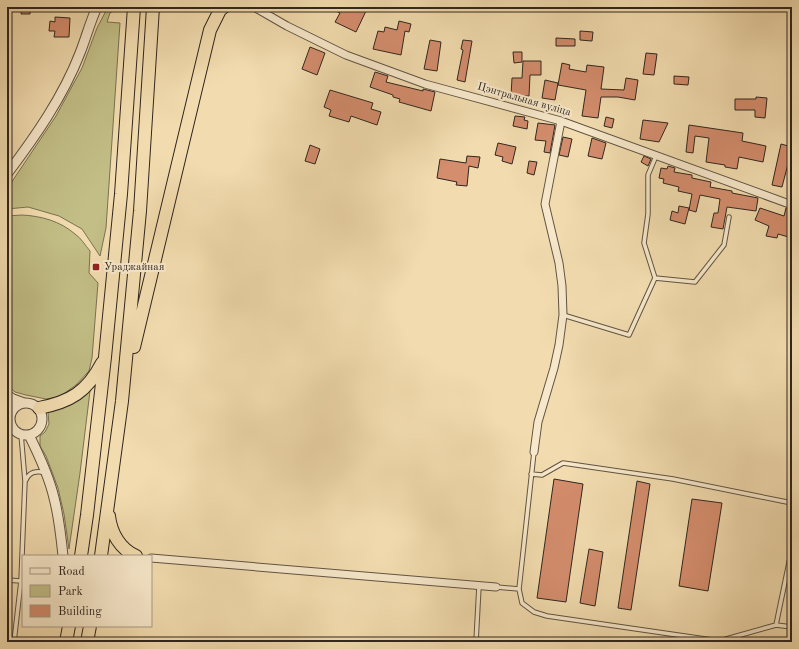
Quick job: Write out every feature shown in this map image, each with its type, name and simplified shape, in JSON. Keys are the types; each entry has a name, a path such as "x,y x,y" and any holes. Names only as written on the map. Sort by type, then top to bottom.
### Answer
{"highway":[{"path":"81,555 105,357 121,194 134,7"},
{"path":"101,555 122,400 140,211 153,7"},
{"path":"122,400 210,30 220,10 224,7"},
{"path":"39,408 53,406 74,396 84,389 95,377 105,357"},
{"path":"108,504 109,518 117,538 122,547 134,555"},
{"path":"66,642 69,627"},
{"path":"87,642 90,627"}],"street":[{"path":"7,174 25,150 63,90 80,54 97,7"},
{"name":"Цэнтральная вуліца","path":"255,8 287,26 346,55 418,82 561,121 792,205"},
{"path":"534,452 538,422 554,368 559,345 563,315 562,286 545,204 561,121"},
{"path":"7,395 13,399 24,403 30,403 39,408 42,417 40,427 33,433 25,434 14,429 9,423 7,405"},
{"path":"9,423 14,408 24,403"},
{"path":"25,434 46,473 54,497 63,555"},
{"path":"152,558 496,587"}],"lane":[{"path":"563,315 628,335 655,278 644,243 648,214 648,175 656,156"},
{"path":"655,278 695,282 724,245 729,217"},
{"path":"22,555 25,434"},
{"path":"534,452 519,589 522,603 534,612 547,616 711,641 720,641 776,625 792,627"},
{"path":"531,474 542,475 563,463 673,479 792,503"},
{"path":"25,481 28,476 34,472 41,471 46,473"},
{"path":"776,625 792,548"},
{"path":"14,642 21,582 22,557"},
{"path":"7,580 21,582"},
{"path":"476,642 479,586"},
{"path":"496,587 519,589"}],"green space":[{"path":"108,7 118,7 110,13 107,22 120,23 106,228 100,256 82,229 59,216 28,207 7,209 7,189 56,116 82,68 97,28"},
{"path":"22,215 50,220 69,229 77,236 90,251 89,273 98,283 92,358 89,371 76,385 59,397 46,399 26,395 15,392 7,385 7,216"},
{"path":"90,391 69,549 64,514 58,488 46,456 40,446 40,436 45,432 49,424 48,412 62,408"}],"building":[{"path":"22,7 31,7 30,14 21,14"},
{"path":"328,7 358,7 366,11 356,32 335,22 340,13"},
{"path":"55,17 70,18 69,37 54,37 55,31 49,31 50,21 55,22"},
{"path":"399,21 411,24 409,32 405,31 401,55 373,49 378,31 384,32 385,27 397,30"},
{"path":"580,31 593,32 592,41 580,40"},
{"path":"556,38 575,39 575,46 556,46"},
{"path":"430,40 441,42 437,71 424,69"},
{"path":"463,40 472,41 465,82 457,80 463,50 461,49"},
{"path":"310,47 325,53 317,75 302,69"},
{"path":"513,52 522,52 522,62 514,63"},
{"path":"646,53 657,54 654,75 643,74"},
{"path":"523,61 541,61 541,75 530,75 529,96 511,96 512,78 522,78"},
{"path":"562,63 570,65 569,69 586,72 587,65 604,67 601,89 624,90 626,78 638,80 635,100 618,97 601,97 598,118 582,116 586,90 558,85"},
{"path":"375,72 388,76 386,82 423,91 423,89 435,92 431,111 399,102 400,99 393,97 393,95 370,87"},
{"path":"674,76 689,77 688,85 674,84"},
{"path":"545,80 558,83 555,100 542,98"},
{"path":"330,90 373,103 371,109 381,112 377,125 351,116 349,122 329,116 331,110 324,107"},
{"path":"756,97 767,98 765,118 755,117 755,110 735,110 735,99 756,99"},
{"path":"515,116 525,117 524,120 528,121 527,129 513,126"},
{"path":"606,117 614,119 612,128 604,126"},
{"path":"643,120 668,123 659,142 640,139"},
{"path":"538,123 555,125 550,153 544,152 546,141 535,140"},
{"path":"689,125 743,133 742,141 766,146 763,162 739,157 737,169 725,167 725,165 706,162 709,138 695,136 693,153 686,152"},
{"path":"563,137 572,139 568,157 559,155"},
{"path":"592,138 606,143 602,159 588,156"},
{"path":"498,143 516,147 512,164 502,161 503,157 495,155"},
{"path":"781,144 792,147 792,161 789,160 782,187 772,185"},
{"path":"310,145 320,149 315,164 305,161"},
{"path":"467,156 480,157 478,168 469,166 467,186 456,185 457,182 437,178 440,159 466,163"},
{"path":"644,156 651,159 648,166 641,162"},
{"path":"529,161 537,162 534,175 527,173"},
{"path":"668,166 675,168 674,172 692,175 692,178 711,182 710,187 758,198 756,211 727,207 723,229 711,227 714,213 718,213 720,199 700,195 696,212 689,210 692,194 678,191 679,187 663,183 664,179 659,178 661,168 667,169"},
{"path":"679,206 689,208 685,224 670,220 672,211 678,213"},
{"path":"760,208 784,216 786,208 792,210 792,238 778,234 777,238 766,236 769,226 755,220"},
{"path":"554,479 583,484 566,602 537,598"},
{"path":"637,481 650,484 631,610 618,608"},
{"path":"692,499 722,503 708,591 679,586"},
{"path":"589,549 603,552 595,606 580,603"}],"place":[{"name":"Ураджайная","path":"96,267"}]}
